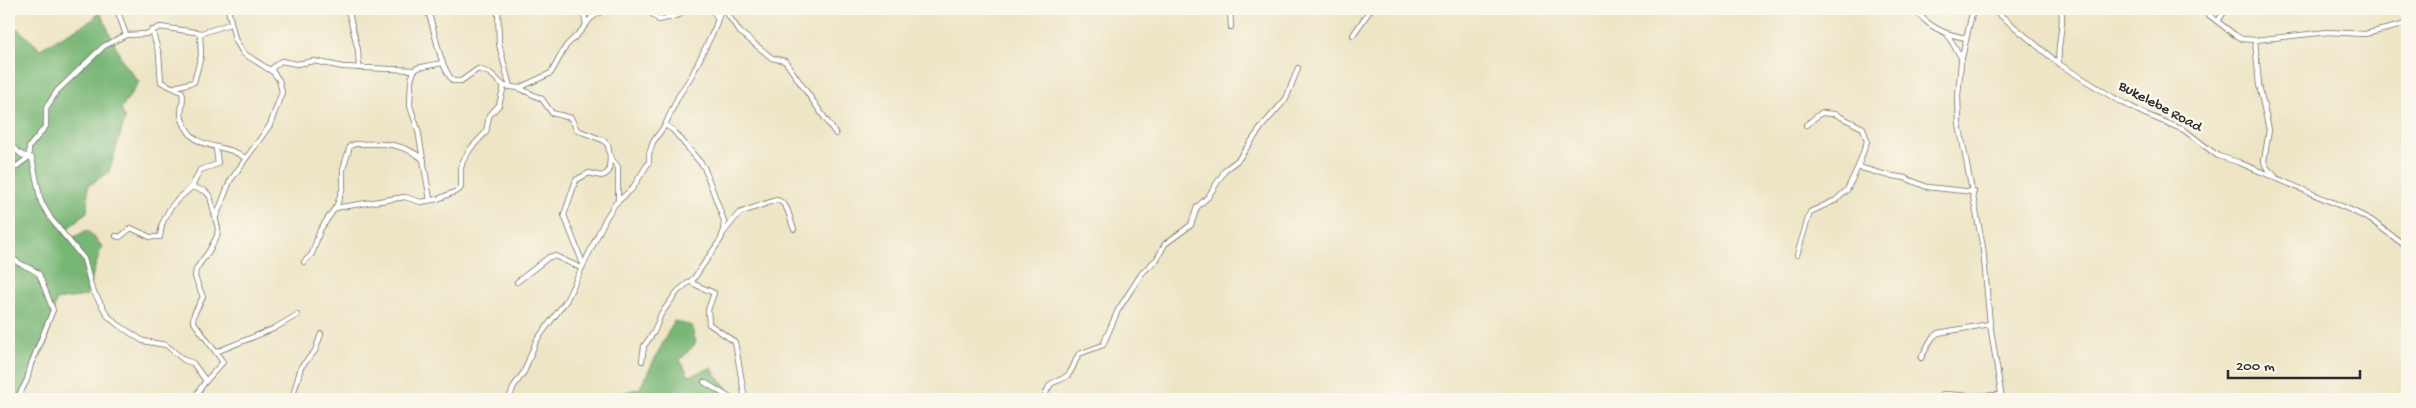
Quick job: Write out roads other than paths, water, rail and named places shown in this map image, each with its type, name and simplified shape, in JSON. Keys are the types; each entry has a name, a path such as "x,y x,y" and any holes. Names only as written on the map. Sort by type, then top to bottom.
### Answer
{"street":[{"path":"117,9 126,35"},
{"path":"216,217 230,181 245,158 267,132 282,92 279,80 270,70 243,53 230,24 228,9"},
{"path":"348,9 358,50 358,68"},
{"path":"427,9 439,46 442,63 454,82 461,81 470,73 480,69 490,73 504,86 519,88 544,101 552,114 571,118 577,130 603,140 608,145 610,157 609,171 604,176 589,173 576,180 564,210 565,222 582,266"},
{"path":"498,9 499,44 510,87"},
{"path":"583,9 586,24"},
{"path":"519,88 551,73 562,50 592,16 605,9"},
{"path":"647,9 657,20 679,15 686,9"},
{"path":"668,18 672,9"},
{"path":"712,9 718,18"},
{"path":"509,399 536,341 566,301 606,218 618,201 636,184 649,162 649,154 653,142 665,125 678,97 692,75 723,9 740,32 772,58 785,61 836,134"},
{"path":"1230,9 1231,27"},
{"path":"1354,35 1371,9"},
{"path":"1914,9 1924,22 1947,34 1966,38"},
{"path":"1943,394 2001,397 1990,324 1983,248 1974,192 1959,124 1958,96 1962,59 1973,9"},
{"name":"Bukelebe Road","path":"1993,9 2059,64 2114,98 2145,114 2184,130 2218,156 2238,162 2371,220 2407,247"},
{"path":"2059,64 2057,49 2063,24 2061,9"},
{"path":"2201,9 2235,35 2242,39 2255,40 2328,32 2365,34 2407,24"},
{"path":"2218,21 2226,9"},
{"path":"206,381 194,363 184,360 165,345 143,341 116,324 108,316 92,290 84,259 50,219 41,202 34,164 29,156 29,147 46,126 46,108 57,91 104,46 126,35 146,34 160,27 200,33 230,24"},
{"path":"152,30 159,54 161,82 174,87 183,94 181,114 187,131 204,145 236,152 245,158"},
{"path":"174,87 194,82 201,56 200,33"},
{"path":"1947,34 1962,59"},
{"path":"2255,40 2259,85 2269,130 2264,161 2266,167 2276,178"},
{"path":"270,70 284,61 297,64 314,61 339,67 415,70 428,64 442,63"},
{"path":"1044,399 1052,382 1069,374 1079,354 1103,344 1118,310 1142,273 1157,259 1165,244 1191,225 1197,207 1208,197 1226,169 1238,160 1263,125 1286,99 1298,68"},
{"path":"415,70 411,80 410,106 417,124 430,200"},
{"path":"335,208 405,197 418,202 442,198 461,188 463,161 471,148 486,132 489,116 499,105 504,86"},
{"path":"1797,255 1810,212 1841,196 1858,167 1867,140 1862,128 1835,114 1825,113 1817,116 1806,125"},
{"path":"665,125 673,130 707,172 723,216 723,233"},
{"path":"9,144 22,155 29,156"},
{"path":"304,262 312,254 320,230 335,208 343,187 343,169 347,152 352,144 402,145 424,160"},
{"path":"116,236 120,237 131,228 140,234 159,238 162,235 162,222 173,204 192,187 200,170 218,164 216,148"},
{"path":"9,172 29,156"},
{"path":"610,157 617,165 618,201"},
{"path":"1858,167 1904,178 1927,187 1974,192"},
{"path":"192,187 209,194 216,217 217,236 208,253 196,269 195,277 203,300 193,318 196,327 223,364 206,381 193,399"},
{"path":"642,361 644,346 654,332 661,314 678,291 693,279 723,233 739,213 776,200 782,202 786,207 794,229"},
{"path":"9,252 13,259 21,266 39,274 53,310 31,364 27,380 17,399"},
{"path":"517,282 549,257 555,256 582,266"},
{"path":"693,279 694,284 714,293 708,310 709,324 735,342 745,399"},
{"path":"216,352 273,329 296,315"},
{"path":"1921,358 1932,338 1938,333 1990,324"},
{"path":"292,399 301,367 315,351 321,334"},
{"path":"704,382 732,399"}]}
